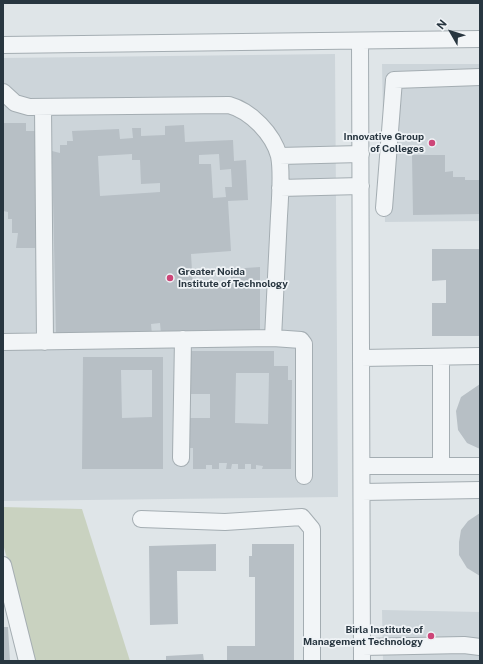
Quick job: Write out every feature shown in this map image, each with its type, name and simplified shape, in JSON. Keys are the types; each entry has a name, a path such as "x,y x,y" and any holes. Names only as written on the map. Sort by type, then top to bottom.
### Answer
{"street":[{"path":"3,45 480,39"},
{"path":"360,41 362,654 464,645 480,647"},
{"path":"384,208 394,80 480,77"},
{"path":"3,92 21,106 230,105 240,108 258,123 267,134 279,156 280,188 273,338"},
{"path":"42,107 45,342"},
{"path":"279,156 360,154"},
{"path":"280,188 361,186"},
{"path":"3,342 273,338 298,339 304,344 304,476"},
{"path":"181,458 184,339"},
{"path":"361,358 480,356"},
{"path":"441,357 441,466"},
{"path":"362,466 480,466"},
{"path":"362,492 480,490"},
{"path":"141,519 224,522 302,518 312,529 312,661"},
{"path":"3,564 7,594 28,661"}],"shaded area":[{"name":"Greater Noida Institute of Technology","path":"335,54 338,497 3,501 3,58"},
{"name":"Innovative Group of Colleges","path":"382,64 480,64 480,221 385,222"},
{"name":"Birla Institute of Management Technology","path":"382,610 480,612 480,661 383,661"}],"green space":[{"path":"3,507 82,509 130,661 35,661 3,544"}],"building":[{"path":"3,123 26,123 26,131 36,131 35,248 16,248 18,233 12,233 12,219 8,219 8,212 3,211"},
{"path":"184,125 185,142 233,140 234,161 246,160 248,200 228,201 231,251 191,254 193,288 231,286 231,269 260,267 260,334 161,334 160,323 151,324 152,335 56,335 52,151 60,153 60,145 67,145 67,141 73,141 72,131 119,129 120,139 133,138 132,128 141,128 141,136 165,135 165,126","holes":["132,154 132,160 140,160 141,184 160,183 160,192 100,196 98,156","219,154 220,170 231,169 232,187 225,187 226,197 213,198 211,164 199,164 199,155"]},
{"path":"412,155 445,155 445,172 453,171 453,177 465,177 465,180 480,180 480,214 413,215"},
{"path":"432,249 480,249 480,336 432,336 432,303 446,303 446,280 432,281"},
{"path":"190,351 274,351 274,366 288,366 288,380 292,380 291,469 262,469 263,466 256,465 256,469 251,469 251,464 245,464 245,469 238,469 238,464 232,464 231,469 226,469 227,463 219,463 219,469 212,469 212,465 206,465 206,469 193,469 193,448 190,448 190,418 210,418 210,394 189,394","holes":["236,373 269,373 268,424 235,423"]},
{"path":"83,357 163,357 163,469 82,469","holes":["121,370 152,370 152,417 122,418"]},
{"path":"480,384 480,449 467,443 458,430 456,411 461,397"},
{"path":"480,513 480,576 467,568 459,555 459,542 461,530 468,521"},
{"path":"216,544 216,571 177,571 178,624 150,625 149,546"},
{"path":"252,544 294,544 294,661 227,661 227,646 255,646 255,577 249,577 249,556 252,556"},
{"path":"3,627 8,627 10,661 3,661"},
{"path":"203,654 204,661 166,661 166,656"}],"place":[{"name":"Innovative Group of Colleges","path":"432,143"},
{"name":"Greater Noida Institute of Technology","path":"170,278"},
{"name":"Birla Institute of Management Technology","path":"431,636"}]}
